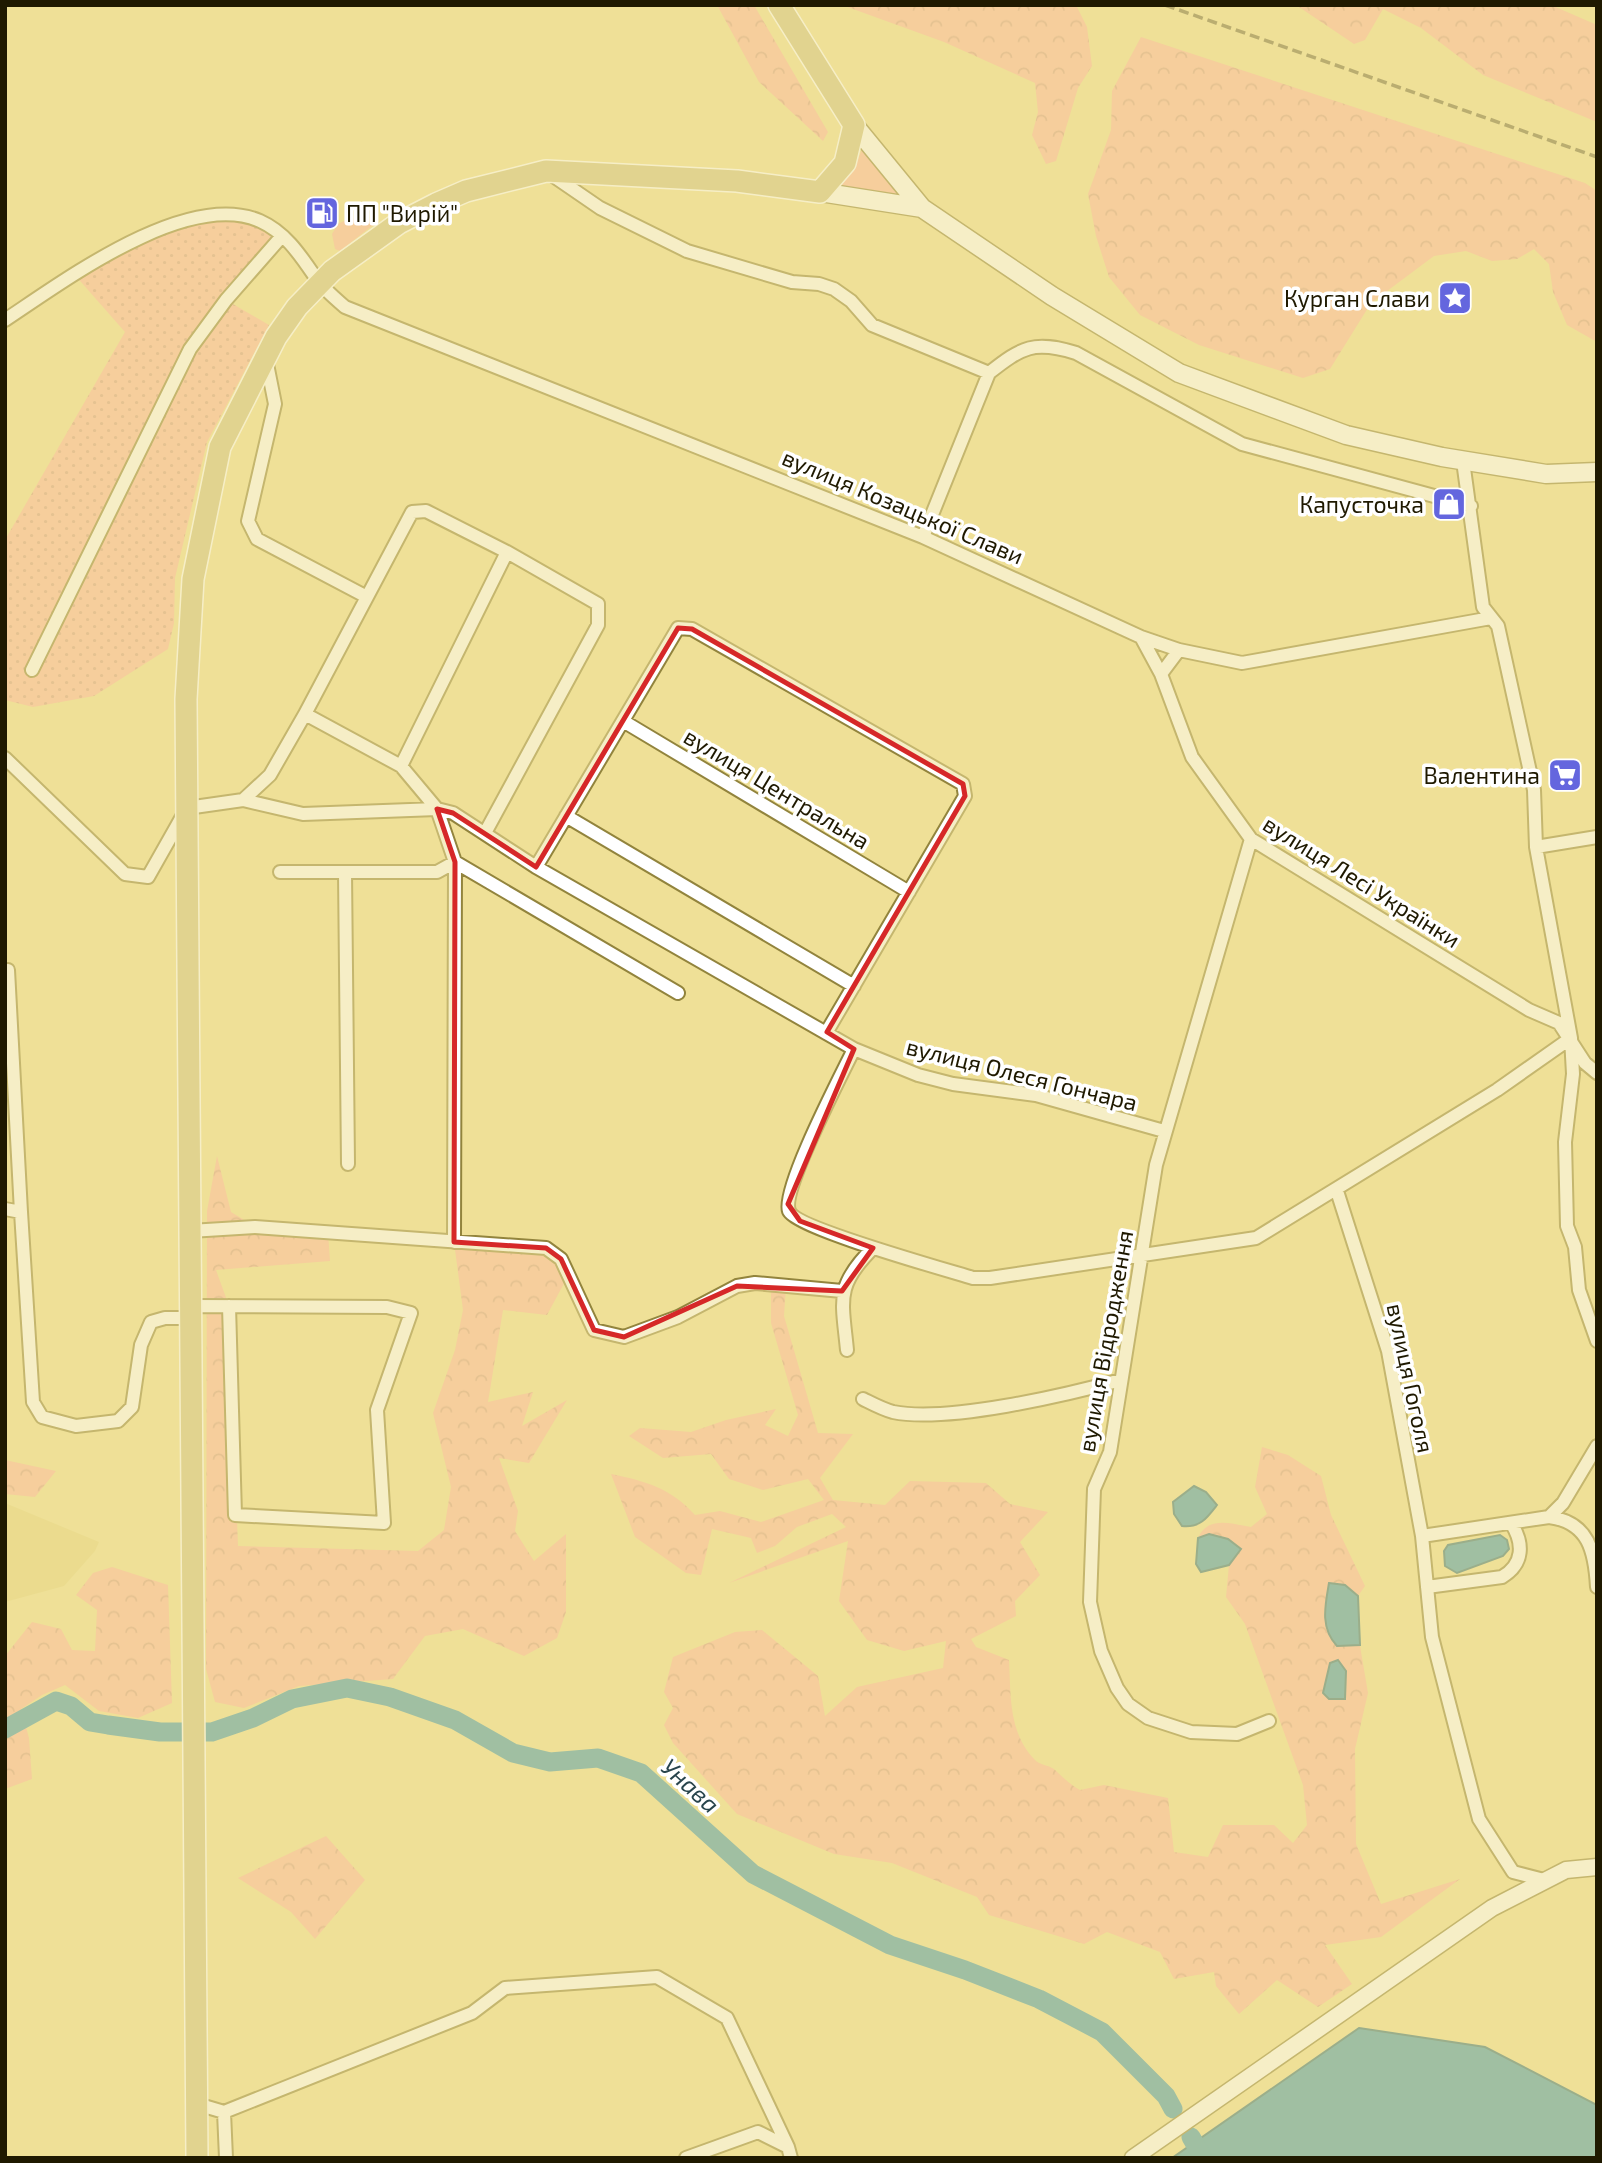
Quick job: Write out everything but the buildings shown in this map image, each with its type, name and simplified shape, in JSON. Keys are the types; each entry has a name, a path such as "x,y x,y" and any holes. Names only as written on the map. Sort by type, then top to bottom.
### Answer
{"main road":[{"path":"779,5 855,125 922,208 1052,296 1178,373 1346,435 1463,461 1546,474 1597,472"},
{"path":"820,192 845,163 855,125"},
{"path":"197,2158 186,699 193,579 220,447 276,337 319,282 357,251 399,223 466,191 546,171 737,180 922,208"}],"street":[{"path":"546,171 600,208 687,251 792,282 818,284 834,289 851,301 872,325 989,373"},
{"name":"вулиця Козацької Слави","path":"5,320 112,252 174,225 214,213 235,215 260,221 282,236 302,256 319,282 345,307 923,537 1141,637 1179,650 1242,663 1491,618"},
{"path":"32,670 190,349 226,300 282,236"},
{"path":"923,537 989,373 1017,351 1051,345 1076,354 1242,444 1471,506"},
{"path":"266,357 275,404 247,522 257,539 368,597"},
{"path":"1463,461 1483,607 1498,626 1534,790 1536,848 1571,1038 1573,1074 1565,1142 1567,1226 1575,1247 1579,1290 1597,1341"},
{"path":"243,800 270,775 412,512 426,510 598,604 598,625 485,833"},
{"path":"401,766 507,552"},
{"path":"536,867 678,628 692,629 963,783 965,796 854,986 830,1035"},
{"name":"вулиця Лесі Українки","path":"1141,637 1161,674 1192,757 1251,839 1529,1010 1559,1023 1586,1063 1597,1073"},
{"path":"1161,674 1179,650"},
{"path":"305,714 401,766 437,810 455,862 454,1242"},
{"name":"вулиця Центральна","path":"623,721 909,891"},
{"path":"5,758 125,874 148,877 187,808 243,800 303,814 437,810"},
{"name":"вулиця Олеся Гончара","path":"437,810 453,813 536,867 854,1049 918,1075 953,1084 1036,1095 1164,1132"},
{"path":"566,816 854,986"},
{"path":"1536,848 1597,837"},
{"name":"вулиця Відродження","path":"1251,839 1164,1132 1149,1199 1144,1254 1110,1452 1094,1489 1094,1550 1090,1602 1094,1626 1110,1672 1128,1704 1148,1718 1168,1726 1213,1734 1237,1734 1269,1721"},
{"path":"280,872 437,872 455,862"},
{"path":"455,862 678,993"},
{"path":"345,872 348,1164"},
{"path":"8,970 33,1402 42,1417 76,1426 118,1421 132,1406 141,1345 151,1322 164,1318 229,1306 387,1307 411,1313 377,1410 384,1523 234,1514 229,1306"},
{"path":"854,1049 799,1168 788,1204 789,1212 800,1221 873,1248 973,1278 1004,1277 1256,1238 1337,1191 1496,1090 1571,1038"},
{"name":"вулиця Гоголя","path":"1337,1191 1388,1351 1422,1536 1432,1637 1479,1819 1513,1872 1544,1880"},
{"path":"5,1209 21,1212"},
{"path":"190,1231 256,1227 546,1248 561,1259 594,1330 624,1337 678,1317 737,1286 755,1283 842,1291"},
{"path":"847,1350 842,1291 860,1261 873,1248"},
{"path":"863,1399 894,1412 940,1414 1121,1380"},
{"path":"1549,1517 1563,1503 1597,1446"},
{"path":"1422,1536 1549,1517 1565,1519 1579,1528 1589,1543 1596,1566 1597,1587"},
{"path":"1427,1587 1502,1577 1511,1571 1518,1561 1520,1536 1511,1523"},
{"path":"1133,2158 1492,1908 1566,1870 1597,1867"},
{"path":"197,2104 224,2112 472,2013 505,1988 657,1977 727,2018 790,2152"},
{"path":"224,2112 226,2158"},
{"path":"686,2158 758,2132 790,2152"}],"highlighted area":[{"path":"678,628 692,629 963,784 965,796 827,1032 854,1049 788,1204 800,1221 873,1248 842,1291 737,1286 624,1337 594,1330 561,1259 546,1248 454,1242 455,862 437,809 453,813 536,867"}],"shaded area":[{"path":"5,1503 99,1542 95,1551 64,1586 5,1602"}],"green space":[{"path":"717,5 754,5 828,132 823,141 759,82"},
{"path":"842,5 1076,5 1087,27 1092,66 1078,88 1056,161 1046,164 1032,135 1038,112 1035,83 944,42"},
{"path":"1296,5 1551,5 1597,25 1597,122 1483,75 1421,28 1383,9 1365,40 1354,44"},
{"path":"1141,37 1585,183 1597,191 1597,342 1567,325 1553,292 1549,264 1534,249 1517,259 1492,261 1466,251 1434,256 1371,303 1330,369 1303,378 1199,345 1140,315 1109,277 1096,236 1088,194 1111,130 1112,91"},
{"path":"862,149 905,195 835,189 854,170"},
{"path":"239,211 282,236 226,300 269,325 207,442 175,578 174,623 168,649 94,696 33,707 5,700 5,540 125,332 74,274 132,243 176,225 219,213"},
{"path":"350,218 372,221 373,225 340,251 335,249 332,234 338,224"},
{"path":"217,1156 231,1212 256,1227 328,1233 330,1261 216,1270 229,1306 238,1546 418,1551 444,1530 451,1487 433,1413 455,1350 463,1310 454,1242 546,1248 568,1276 547,1315 503,1310 488,1402 533,1392 522,1426 567,1400 529,1463 499,1458 518,1511 515,1531 534,1561 566,1534 566,1612 557,1638 524,1656 463,1629 425,1636 393,1679 299,1686 244,1708 215,1702 206,1669 207,1211"},
{"path":"771,1285 786,1286 784,1316 818,1433 853,1434 820,1478 833,1500 885,1505 910,1481 986,1483 1010,1504 1048,1512 1020,1542 1040,1575 1015,1601 1016,1616 971,1639 976,1647 1009,1660 1015,1726 1026,1749 1035,1760 1054,1769 1080,1790 1104,1785 1168,1798 1174,1852 1208,1857 1223,1825 1274,1825 1293,1843 1307,1825 1303,1785 1245,1624 1226,1597 1229,1565 1241,1549 1209,1534 1198,1538 1208,1526 1229,1523 1251,1527 1267,1514 1255,1487 1262,1447 1288,1455 1321,1476 1331,1515 1365,1586 1358,1596 1345,1585 1337,1646 1360,1646 1368,1693 1355,1749 1356,1844 1381,1904 1460,1879 1381,1937 1325,1945 1352,1984 1318,2007 1277,1980 1239,2014 1216,1986 1214,1972 1174,1979 1160,1952 1107,1932 1084,1944 989,1915 977,1897 892,1863 834,1854 737,1814 673,1743 664,1725 673,1708 664,1692 673,1657 735,1632 762,1630 818,1676 825,1716 857,1687 943,1668 946,1641 904,1651 867,1640 839,1601 848,1541 729,1583 846,1527 832,1514 797,1527 775,1546 757,1553 751,1538 712,1529 701,1575 686,1573 635,1537 611,1474 657,1487 677,1498 695,1515 720,1511 761,1522 824,1500 808,1479 763,1490 729,1479 711,1454 663,1458 629,1436 640,1428 691,1432 726,1420 776,1409 765,1425 788,1436 798,1415 771,1323"},
{"path":"5,1460 56,1471 35,1497 5,1494"},
{"path":"112,1567 168,1585 172,1703 138,1718 99,1711 65,1685 42,1695 21,1709 29,1738 32,1779 5,1789 5,1656 32,1622 61,1629 72,1650 95,1651 97,1610 76,1595 93,1573"},
{"path":"326,1836 365,1880 315,1939 291,1912 238,1878"}],"water":[{"path":"1194,1486 1206,1492 1217,1505 1198,1524 1182,1526 1174,1514 1173,1502"},
{"path":"1209,1534 1228,1539 1241,1549 1229,1565 1201,1572 1196,1564 1198,1538"},
{"path":"1500,1535 1507,1540 1509,1549 1503,1556 1457,1573 1445,1566 1444,1551 1448,1545"},
{"path":"1329,1583 1345,1585 1358,1596 1360,1645 1337,1646 1328,1632 1325,1616"},
{"path":"1338,1660 1346,1671 1345,1699 1329,1699 1323,1693 1330,1663"},
{"path":"1359,2028 1485,2047 1597,2105 1597,2158 1172,2158"}],"waterway":[{"name":"Унава","path":"5,1729 56,1701 71,1706 90,1722 160,1732 212,1732 253,1718 292,1699 347,1688 390,1697 455,1720 513,1753 550,1762 598,1758 641,1773 753,1874 890,1945 1039,1999 1102,2032 1166,2096 1173,2109"},
{"name":"Унава","path":"1191,2137 1203,2158"}],"railway":[{"path":"1165,5 1597,157"}],"place":[{"name":"ПП \"Вирій\"","path":"322,213"},
{"name":"Курган Слави","path":"1455,298"},
{"name":"Капусточка","path":"1449,504"},
{"name":"Валентина","path":"1565,775"}]}
